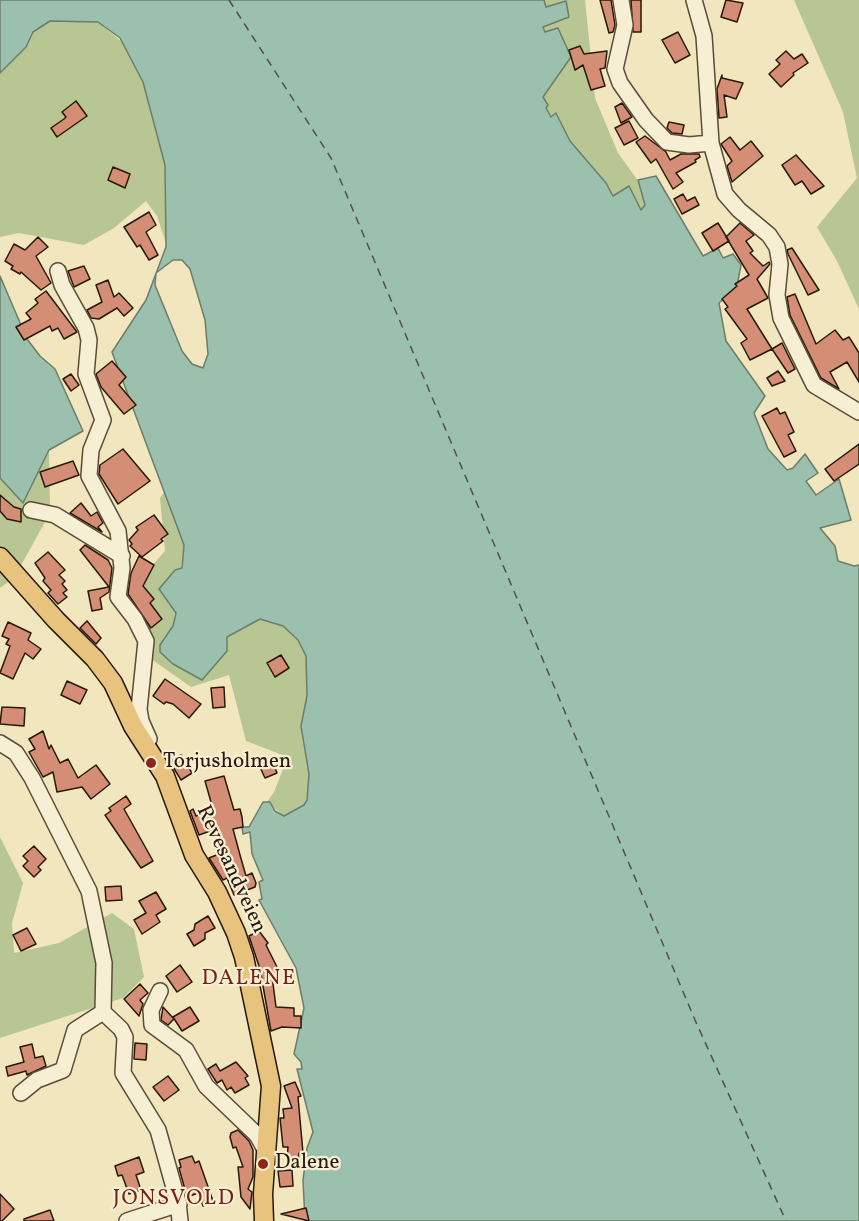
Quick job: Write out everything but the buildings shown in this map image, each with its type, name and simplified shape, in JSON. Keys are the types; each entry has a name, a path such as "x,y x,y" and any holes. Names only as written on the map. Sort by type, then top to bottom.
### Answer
{"main road":[{"name":"Revesandveien","path":"0,556 105,671 133,726 158,763 171,788 194,855 217,892 244,957 272,1086 262,1194 264,1221"}],"street":[{"path":"621,0 625,26 615,69 620,84 646,120 667,142 689,145 711,142"},
{"path":"694,0 704,36 711,142 725,194 739,210 769,235 777,247 780,264 777,295 781,318 813,385 859,412"},
{"path":"58,271 62,285 86,328 89,340 86,374 103,420 90,450 89,476 118,531 122,556 118,597 135,619 146,641 139,709 144,732 160,758 158,763"},
{"path":"31,510 55,515 122,556"},
{"path":"0,743 16,753 32,778 89,891 104,963 103,1012 121,1029 125,1037 122,1070 158,1130 178,1204 180,1221"},
{"path":"160,991 150,1015 152,1025 186,1050 207,1086 256,1136 267,1153"},
{"path":"21,1093 37,1080 63,1070 75,1030 103,1012"},
{"path":"127,1221 178,1204"}],"shaded area":[{"path":"0,0 544,0 546,7 566,1 569,17 543,27 545,32 558,28 571,57 543,97 548,105 546,108 551,117 556,113 570,141 606,183 613,196 629,186 641,210 645,205 638,180 656,176 703,256 718,248 723,258 733,254 741,265 737,286 719,303 726,341 765,396 754,413 768,449 787,470 793,468 805,454 818,473 806,481 816,495 839,479 851,520 820,528 835,546 838,561 854,566 859,565 859,1221 305,1221 303,1180 307,1148 313,1132 297,1069 302,1069 301,1062 294,1054 304,1008 296,968 259,900 262,899 259,882 263,880 252,854 250,832 243,834 242,827 249,827 263,802 270,802 275,811 284,816 304,805 307,800 309,774 301,726 307,696 306,656 298,640 283,626 260,619 227,637 227,651 202,680 173,664 160,652 160,645 173,626 176,613 159,589 175,570 182,568 184,545 112,352 146,300 156,274 155,285 182,351 192,364 203,368 208,354 205,320 190,269 182,260 173,260 156,273 166,247 165,165 143,82 120,38 98,22 50,21 33,32 26,47 0,73"},
{"path":"544,0 585,0 595,98 618,153 639,182 645,205 640,210 613,196 606,183 570,141 557,113 551,117 546,108 543,97 560,74 562,66 543,27 569,17 546,7"},
{"path":"794,0 859,0 859,309 837,261 817,227 857,178 843,112"},
{"path":"50,21 98,22 123,43 143,82 165,165 166,243 157,216 146,201 114,228 84,245 19,233 0,237 0,73 33,32"},
{"path":"0,276 27,339 40,356 55,369 83,431 49,450 23,503 0,478"},
{"path":"49,450 50,513 14,578 0,588 0,478 23,502"},
{"path":"165,491 184,545 173,626 160,645 227,637 260,619 283,626 298,640 306,656 307,697 301,726 309,774 307,800 304,805 284,816 267,802 274,792 288,757 246,741 229,675 191,687 151,659 141,578 165,551 160,498"},
{"path":"0,837 23,883 12,923 14,953 59,943 112,913 134,929 144,977 123,998 0,1038"}],"ferry route":[{"path":"229,0 331,158 695,1020 786,1221"}],"place":[{"name":"Torjusholmen","path":"151,763"},
{"name":"Dalene","path":"263,1164"}],"district":[{"name":"DALENE","path":"249,980"},
{"name":"JONSVOLD","path":"174,1200"}]}
